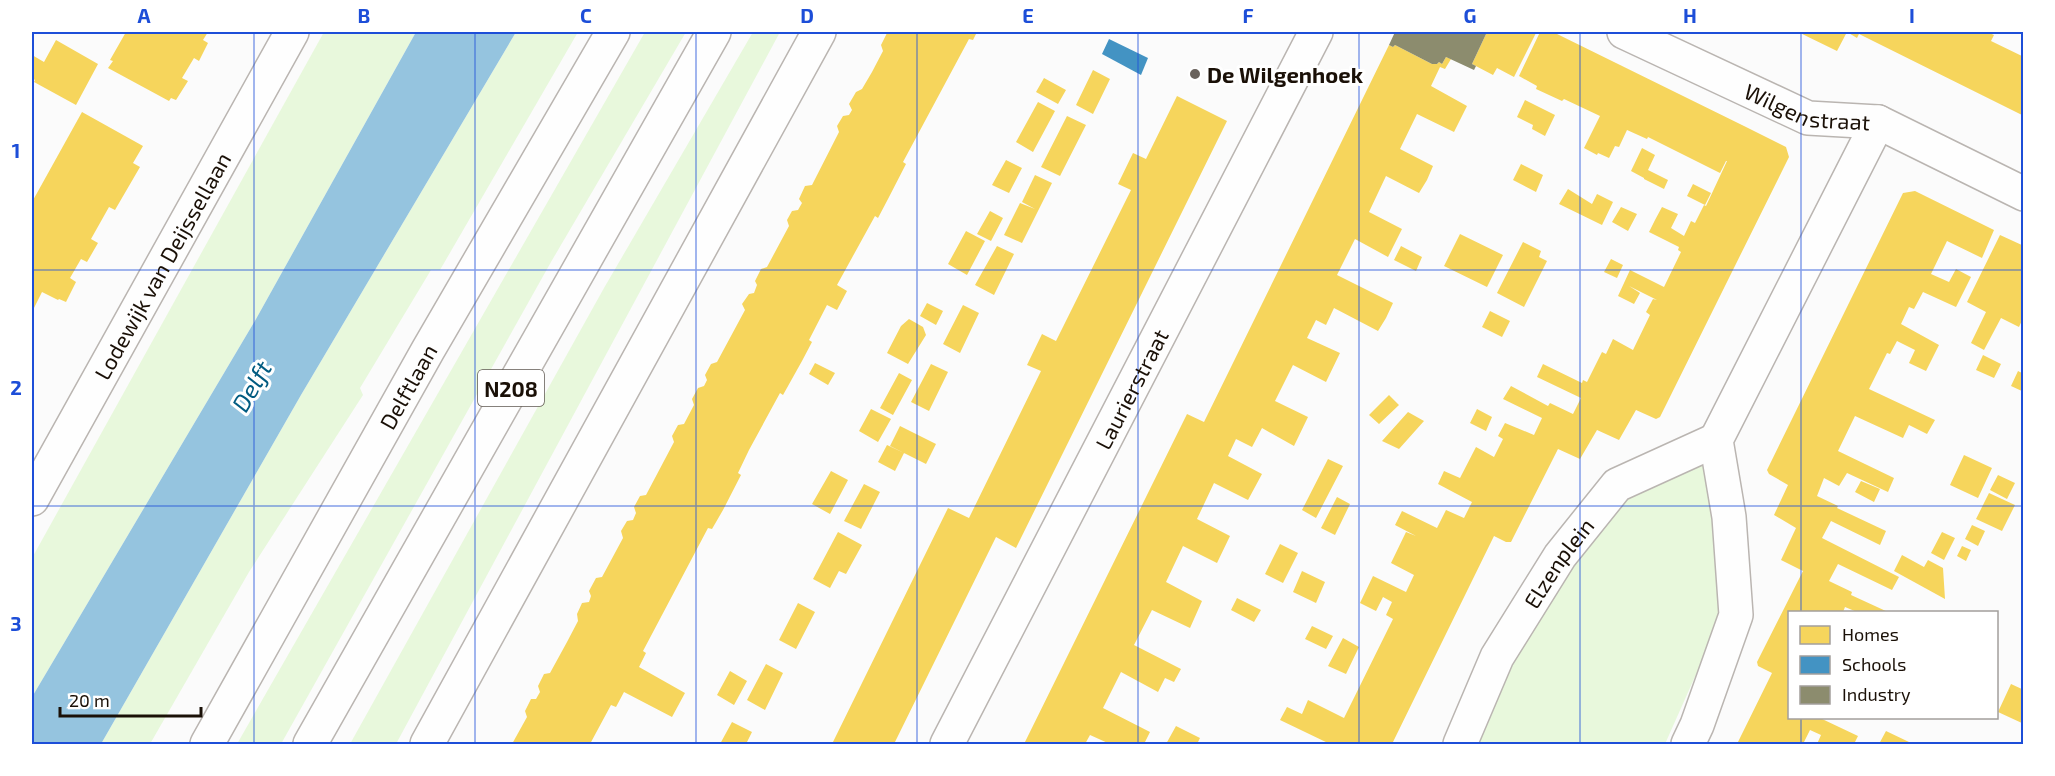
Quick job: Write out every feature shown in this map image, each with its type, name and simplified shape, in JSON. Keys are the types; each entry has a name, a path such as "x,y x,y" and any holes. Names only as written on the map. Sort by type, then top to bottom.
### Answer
{"street":[{"name":"Lodewijk van Deijssellaan","path":"32,500 292,32"},
{"name":"Delftlaan","path":"207,744 428,350 613,32"},
{"name":"N208","path":"310,744 714,32"},
{"path":"427,744 819,32"},
{"name":"Laurierstraat","path":"947,744 1316,32"},
{"name":"Wilgenstraat","path":"1624,32 1808,118 1878,122 2024,194"},
{"path":"1688,744 1697,725 1736,615 1729,517 1716,440 1878,122"},
{"name":"Elzenplein","path":"1460,744 1497,657 1560,556 1617,485 1716,440"}],"green space":[{"path":"324,32 416,32 256,319 32,697 32,558"},
{"path":"516,32 578,32 440,270 431,270 360,388 363,395 249,572 150,744 101,744 301,395"},
{"path":"645,32 686,32 551,262 281,744 237,744"},
{"path":"753,32 780,32 396,744 350,744 604,288"},
{"path":"1716,440 1722,616 1665,744 1475,744 1547,589 1622,495"}],"water":[{"name":"Delft","path":"416,32 516,32 301,395 101,744 32,744 32,697 256,319"}],"building: Homes":[{"path":"126,32 208,32 203,40 208,43 199,61 194,58 182,78 188,81 176,100 171,98 169,101 108,68"},
{"path":"977,32 973,40 969,39 903,162 906,164 878,218 875,216 837,285 847,291 837,310 827,305 809,340 812,342 802,361 783,395 780,393 749,450 738,473 741,475 723,510 712,529 708,528 643,651 646,653 639,667 685,693 672,717 624,692 616,707 611,705 590,744 512,744 527,717 525,711 531,699 536,699 540,692 538,686 544,674 550,673 578,621 577,614 582,603 589,602 591,596 589,591 596,578 602,577 623,538 621,531 627,521 633,520 636,513 634,507 640,496 646,495 674,442 672,436 678,425 684,424 694,405 692,399 698,388 704,386 707,380 705,375 711,364 717,362 745,310 742,304 749,294 754,293 757,285 755,281 761,269 767,267 789,226 787,220 792,211 798,210 802,203 799,199 805,186 812,185 839,132 837,126 843,116 849,115 852,110 849,104 856,92 862,89 872,72 883,51 881,45 887,33"},
{"path":"1487,32 1536,33 1514,77 1497,68 1493,75 1472,64"},
{"path":"1540,32 1553,32 1786,147 1789,157 1660,417 1656,419 1636,410 1619,440 1597,430 1580,459 1558,449 1511,542 1494,536 1392,744 1330,744 1280,720 1287,707 1302,714 1308,700 1344,718 1393,619 1386,615 1392,602 1383,597 1376,611 1360,603 1373,576 1406,592 1414,575 1391,563 1406,532 1416,536 1395,525 1402,511 1437,528 1446,510 1464,518 1472,502 1438,484 1444,471 1460,478 1476,447 1494,457 1503,439 1498,436 1505,423 1534,435 1542,418 1503,399 1511,386 1548,406 1550,403 1573,414 1581,398 1537,377 1543,364 1582,383 1583,380 1587,382 1602,352 1606,354 1613,339 1633,350 1650,315 1646,312 1653,299 1657,300 1629,286 1640,293 1634,304 1618,296 1630,270 1664,287 1681,252 1678,250 1679,247 1649,232 1655,220 1662,207 1678,214 1671,228 1684,236 1691,221 1695,223 1704,205 1706,206 1727,161 1720,173 1648,137 1647,139 1627,130 1619,147 1615,146 1609,158 1584,148 1600,116 1536,89 1537,86 1519,76"},
{"path":"1798,32 1847,32 1837,51"},
{"path":"1847,32 1987,32 1994,35 1991,41 2024,57 2024,116 1859,34 1857,38"},
{"path":"56,40 98,64 76,105 34,82 32,78 32,55 44,62"},
{"path":"1389,45 1393,47 1395,45 1432,64 1439,62 1442,64 1446,57 1451,59 1445,69 1440,67 1431,86 1467,106 1454,132 1417,114 1400,149 1433,166 1427,180 1419,193 1386,176 1369,212 1402,229 1388,257 1355,239 1337,275 1393,303 1386,318 1378,331 1334,308 1326,325 1316,320 1307,338 1340,353 1326,382 1293,365 1275,401 1308,417 1294,446 1262,428 1252,447 1236,439 1228,456 1262,474 1248,500 1214,483 1197,519 1230,536 1217,563 1183,546 1166,582 1202,601 1190,628 1152,610 1134,645 1181,669 1174,682 1165,678 1158,692 1121,672 1103,708 1150,732 1144,744 1110,744 1090,735 1085,744 1024,744 1187,414 1204,422"},
{"path":"1093,70 1110,79 1093,114 1076,105"},
{"path":"1044,78 1066,90 1058,104 1036,92"},
{"path":"1177,96 1227,121 1016,548 996,537 894,744 832,744 948,508 969,518 1041,371 1027,365 1042,334 1056,341 1131,190 1118,184 1133,153 1146,159"},
{"path":"1525,100 1555,115 1545,136 1532,129 1533,125 1517,117"},
{"path":"1038,102 1055,111 1033,152 1016,142"},
{"path":"82,112 143,146 133,163 140,167 115,210 109,207 91,239 98,243 87,262 81,259 70,278 76,282 66,302 42,292 32,312 32,202"},
{"path":"1067,116 1086,125 1060,176 1041,167"},
{"path":"1642,148 1655,155 1648,170 1668,180 1664,189 1631,171"},
{"path":"1006,160 1022,168 1009,193 992,185"},
{"path":"1521,164 1543,175 1536,192 1513,180"},
{"path":"1035,175 1052,183 1022,243 1004,235 1020,203 1035,209 1022,202"},
{"path":"1693,184 1711,193 1705,205 1687,196"},
{"path":"1568,189 1592,204 1597,194 1613,202 1602,225 1559,204"},
{"path":"1915,191 1994,230 1982,258 1947,241 1931,274 1949,282 1956,269 1971,277 1956,307 1923,292 1914,309 1909,307 1901,324 1939,345 1926,371 1909,363 1915,350 1897,341 1890,354 1887,353 1869,389 1935,420 1927,434 1909,425 1903,438 1855,416 1838,451 1894,478 1888,492 1847,473 1839,486 1824,478 1817,496 1886,531 1880,545 1831,521 1822,538 1899,577 1892,590 1838,564 1829,581 1852,592 1851,595 1886,611 1855,611 1845,607 1843,611 1788,611 1788,719 1822,719 1858,736 1854,744 1817,744 1821,735 1810,730 1803,744 1800,742 1799,744 1737,744 1772,673 1758,666 1757,662 1803,571 1781,560 1796,528 1774,515 1788,485 1769,474 1767,470 1903,193"},
{"path":"1621,207 1637,214 1628,231 1612,222"},
{"path":"990,211 1003,218 991,241 977,234"},
{"path":"966,231 985,241 967,275 948,264"},
{"path":"1460,234 1503,255 1487,287 1444,266"},
{"path":"2000,235 2024,246 2024,316 2019,327 2001,318 1984,350 1971,343 1986,312 1967,302"},
{"path":"1523,242 1541,251 1539,257 1547,261 1524,307 1497,293"},
{"path":"997,246 1014,254 994,295 975,285"},
{"path":"1401,246 1422,257 1416,271 1394,260"},
{"path":"1611,259 1623,265 1617,278 1604,272"},
{"path":"927,303 943,311 936,325 920,316"},
{"path":"963,305 979,313 960,353 943,344"},
{"path":"1490,311 1510,321 1502,337 1482,327"},
{"path":"909,319 923,327 926,335 908,364 887,353 901,326"},
{"path":"1983,355 2001,364 1994,378 1976,370"},
{"path":"815,363 835,373 828,385 809,374"},
{"path":"931,364 948,372 929,411 911,402"},
{"path":"2018,371 2024,374 2024,392 2011,386"},
{"path":"899,373 912,380 893,415 880,408"},
{"path":"1389,395 1399,405 1379,424 1369,415"},
{"path":"871,409 891,419 878,442 859,431"},
{"path":"1477,409 1492,417 1486,431 1470,423"},
{"path":"1408,412 1424,421 1399,449 1382,441"},
{"path":"900,426 936,444 926,464 890,446"},
{"path":"887,445 904,453 895,471 878,462"},
{"path":"1964,455 1992,468 1978,498 1950,485"},
{"path":"1328,459 1343,466 1316,518 1302,510"},
{"path":"831,471 848,480 830,514 812,504"},
{"path":"1998,475 2015,483 2007,499 1990,490"},
{"path":"1861,481 1880,489 1874,502 1855,492"},
{"path":"864,484 880,492 861,529 844,521"},
{"path":"1989,493 2015,505 2002,531 1976,519"},
{"path":"1337,497 1350,504 1335,535 1321,528"},
{"path":"1972,525 1985,531 1978,546 1965,539"},
{"path":"838,532 862,545 846,574 839,571 830,588 813,579"},
{"path":"1942,532 1955,538 1944,560 1931,553"},
{"path":"1280,544 1298,553 1283,583 1265,574"},
{"path":"1962,546 1971,550 1966,561 1957,556"},
{"path":"1902,555 1924,567 1928,560 1943,568 1945,599 1894,571"},
{"path":"1302,571 1325,582 1316,603 1293,592"},
{"path":"1237,598 1261,610 1254,622 1231,610"},
{"path":"798,603 815,612 796,649 779,640"},
{"path":"1312,626 1333,636 1326,649 1305,639"},
{"path":"1343,638 1359,647 1346,674 1328,666"},
{"path":"766,664 783,673 765,710 747,700"},
{"path":"730,671 747,681 734,705 717,695"},
{"path":"2011,684 2024,690 2024,724 1998,712"},
{"path":"732,722 752,732 746,744 720,744"},
{"path":"1176,726 1200,738 1197,744 1166,744"},
{"path":"1886,731 1909,742 1908,744 1879,744"}],"building: Schools":[{"path":"1109,39 1148,58 1141,75 1102,54"}],"building: Industry":[{"path":"1395,32 1487,32 1472,64 1476,66 1474,70 1446,57 1442,64 1439,62 1432,64 1395,45 1393,47 1389,45"}],"place":[{"name":"De Wilgenhoek","path":"1195,74"}]}
